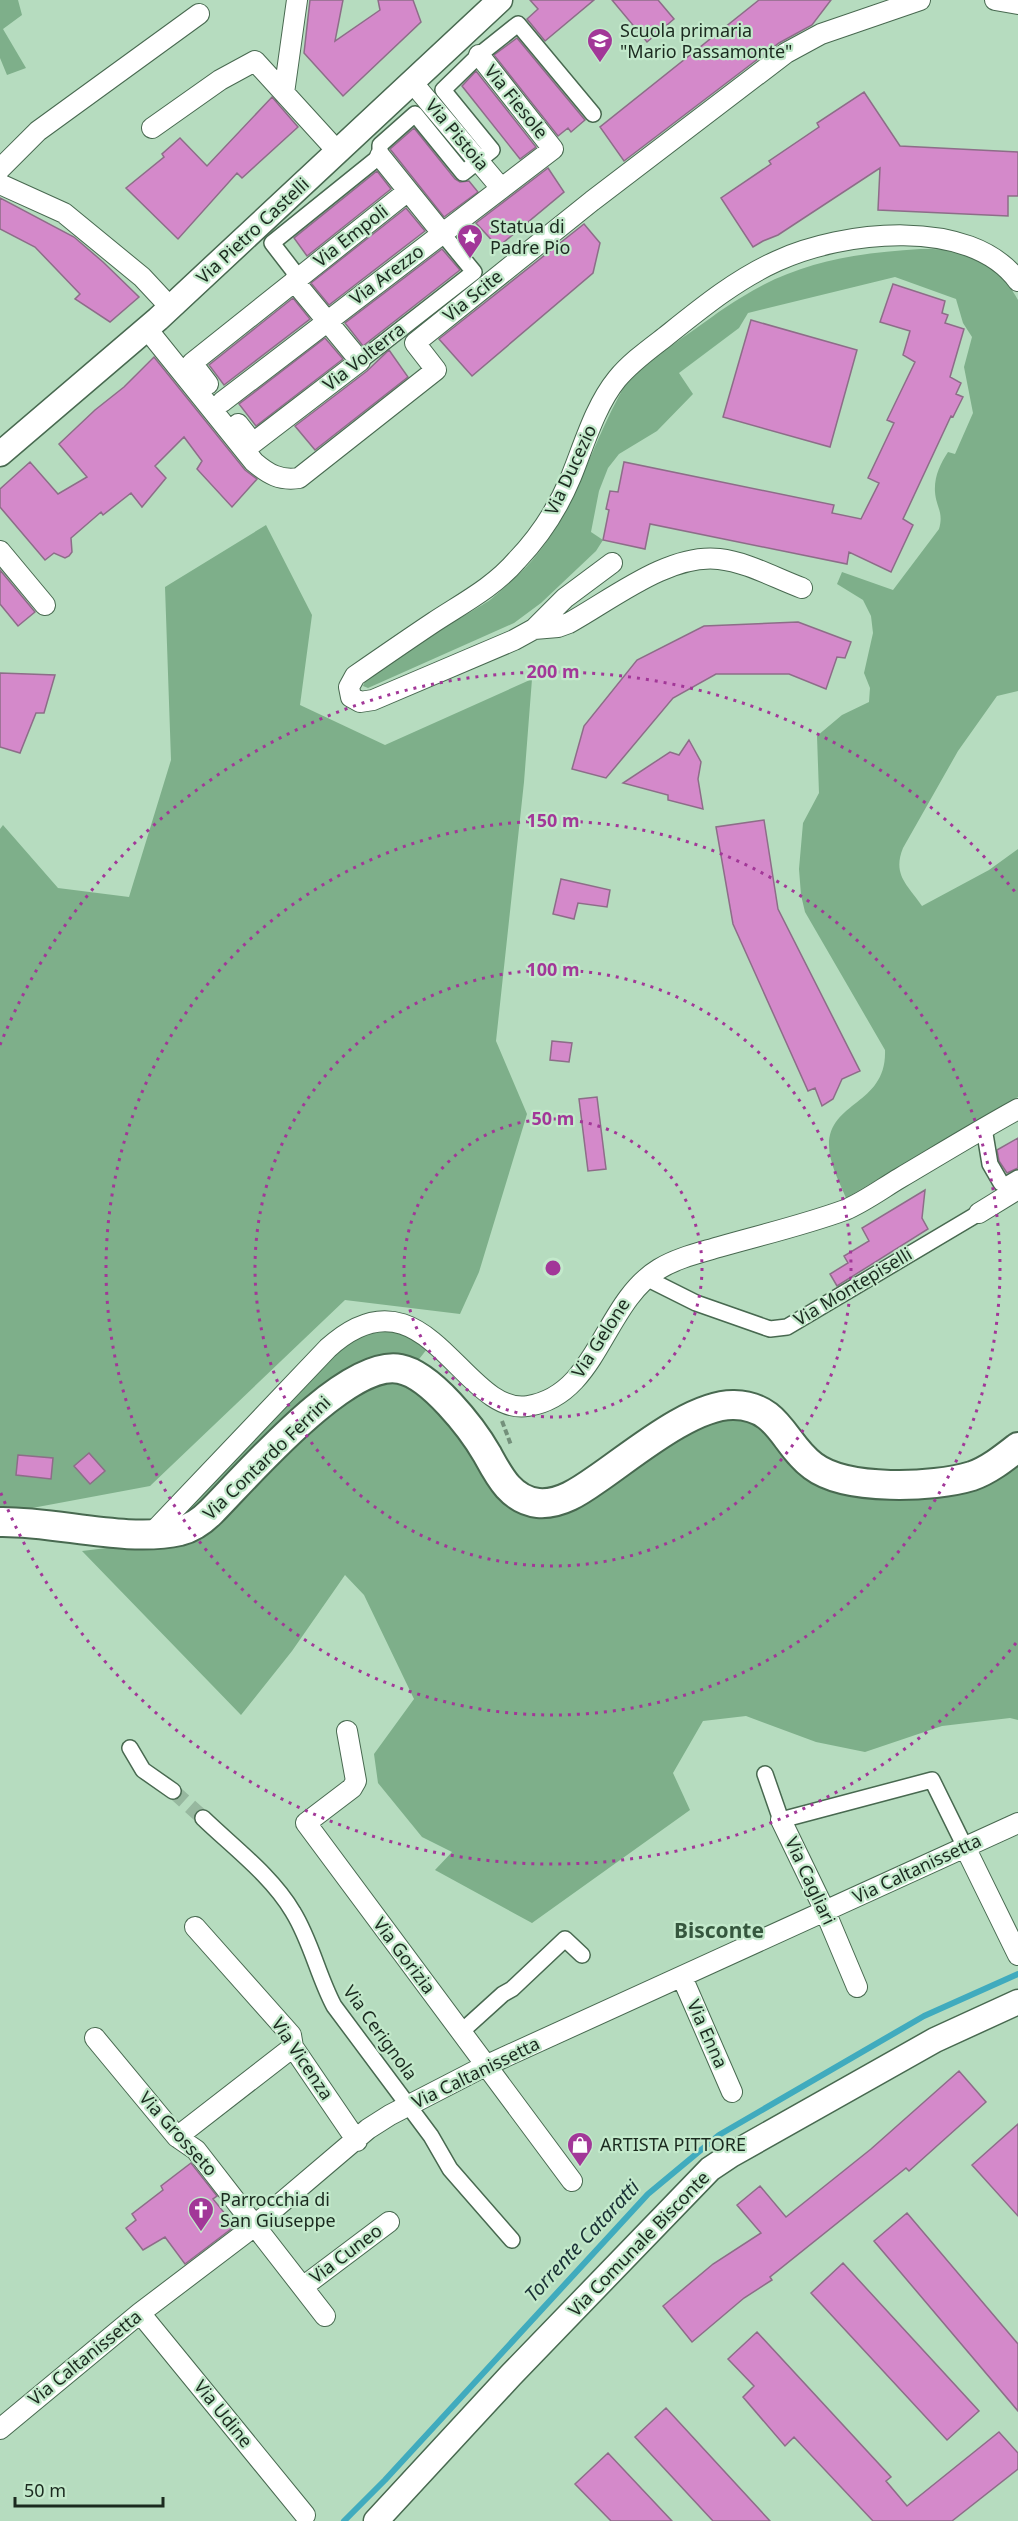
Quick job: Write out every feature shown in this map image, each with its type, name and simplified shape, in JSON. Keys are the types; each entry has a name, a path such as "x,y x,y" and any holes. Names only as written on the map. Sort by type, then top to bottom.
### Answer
{"main road":[{"name":"Via Contardo Ferrini","path":"0,1522 152,1533 181,1531 200,1522 324,1401 366,1376 394,1368 410,1373 439,1395 470,1428 509,1489 517,1496 535,1503 568,1497 686,1420 722,1406 748,1406 759,1410 779,1425 810,1465 837,1479 854,1483 919,1483 956,1479 988,1468 1018,1447"}],"street":[{"path":"284,93 297,0"},
{"name":"Via Pietro Castelli","path":"0,454 147,329 500,0"},
{"name":"Via Scite","path":"147,329 254,462 272,475 290,479 299,478 436,370 415,343 592,201 794,48 821,34 920,0"},
{"path":"995,0 1018,4"},
{"path":"0,169 38,131 199,14"},
{"path":"442,233 380,156 380,145 415,114 463,173 492,150 443,90 479,55 518,24 593,114"},
{"name":"Via Fiesole","path":"479,55 553,149"},
{"path":"152,128 220,80 255,61 338,152"},
{"name":"Via Pistoia","path":"412,82 501,188"},
{"name":"Via Arezzo","path":"222,402 553,149"},
{"path":"360,360 327,321 272,243 380,156"},
{"path":"0,184 64,213 142,277 170,308"},
{"name":"Via Empoli","path":"222,402 192,363 408,191"},
{"name":"Via Volterra","path":"222,402 253,443 474,272 442,233"},
{"name":"Via Ducezio","path":"612,563 549,611 534,628 514,640 373,700 360,702 354,700 349,692 351,681 355,676 489,586 516,561 550,519 570,480 594,421 615,381 634,362 741,280 776,261 821,246 872,237 915,236 934,237 973,246 1003,264 1018,281"},
{"path":"0,551 45,604"},
{"path":"534,628 558,627 569,623 654,574 693,560 720,559 733,562 801,588"},
{"name":"Via Gelone","path":"152,1533 328,1348 351,1329 378,1322 392,1323 417,1332 447,1354 489,1394 500,1401 526,1407 554,1397 581,1374 619,1309 646,1278 660,1268 689,1256 849,1208 1018,1109"},
{"path":"984,1128 990,1164 1001,1183 1006,1185 1018,1178"},
{"name":"Via Montepiselli","path":"646,1278 696,1303 778,1330 787,1327 1018,1189"},
{"name":"Via Gorizia","path":"347,1731 356,1781 352,1788 306,1823 572,2181"},
{"path":"130,1748 143,1770 173,1791"},
{"name":"Via Cagliari","path":"765,1774 781,1820 825,1911 857,1987"},
{"path":"781,1820 932,1780 1018,1955"},
{"name":"Via Cerignola","path":"203,1818 261,1873 293,1911 334,2006 408,2105 450,2169 512,2240"},
{"name":"Via Caltanissetta","path":"0,2429 140,2313 254,2225 376,2124 408,2105 486,2066 1018,1823"},
{"name":"Via Vicenza","path":"195,1927 291,2036 293,2046 357,2140"},
{"path":"460,2032 503,1994 512,1989 565,1939 582,1954"},
{"name":"Via Enna","path":"682,1977 732,2092"},
{"name":"Via Comunale Bisconte","path":"376,2521 520,2367 711,2169 935,2040 1018,2002"},
{"name":"Via Grosseto","path":"95,2038 177,2138 196,2150 304,2286 325,2316"},
{"path":"177,2138 293,2046"},
{"name":"Via Cuneo","path":"304,2286 389,2222"},
{"name":"Via Udine","path":"140,2313 305,2515"}],"green space":[{"path":"0,0 18,0 22,15 3,29 26,68 7,75 0,58"},
{"path":"920,249 951,251 978,258 999,274 1018,300 1018,691 997,696 958,751 903,848 899,866 907,886 922,906 989,870 1018,849 1018,1097 846,1198 831,1158 829,1145 831,1131 838,1119 877,1082 883,1068 885,1050 805,912 799,869 803,823 819,793 817,736 842,715 869,702 870,688 864,673 873,633 871,616 863,600 837,584 842,572 893,590 939,529 940,514 935,492 937,476 948,452 955,454 973,413 964,367 972,337 963,323 956,299 895,277 748,313 739,328 679,373 693,394 657,431 619,454 608,468 599,491 591,532 603,540 596,551 541,603 514,623 368,688 363,686 369,678 400,655 490,600 535,557 564,514 619,396 632,378 647,364 734,302 784,275 828,261 873,253"},
{"path":"266,525 312,615 300,705 385,745 532,679 524,782 496,1041 527,1114 479,1272 460,1314 345,1300 150,1486 0,1514 0,829 3,825 58,888 129,897 171,760 165,587"},
{"path":"381,1330 406,1336 427,1349 416,1363 404,1358 176,1521 334,1355 364,1333"},
{"path":"410,1381 470,1447 497,1496 516,1512 529,1516 547,1517 670,1438 717,1416 755,1422 827,1489 855,1495 1018,1459 1018,1720 1010,1718 942,1726 865,1752 816,1742 746,1716 703,1721 673,1773 690,1810 532,1923 435,1870 452,1852 422,1837 378,1783 374,1754 414,1699 364,1595 345,1575 292,1651 241,1715 82,1551 164,1541 304,1430 371,1382"}],"building":[{"path":"310,0 343,0 335,41 380,10 378,0 413,0 421,22 343,96 304,53"},
{"path":"530,0 594,0 545,41 527,19 538,9"},
{"path":"612,0 658,0 674,19 647,42"},
{"path":"759,0 831,0 812,25 779,43 624,161 600,127"},
{"path":"517,38 585,120 571,132 568,128 558,136 494,55"},
{"path":"476,71 536,147 520,159 462,86"},
{"path":"864,92 900,146 1018,152 1018,196 1008,196 1008,216 878,210 880,168 778,235 753,247 721,198 771,164 769,161 819,127 817,123"},
{"path":"272,97 298,127 242,178 237,173 178,239 126,188 164,157 162,154 180,138 207,166"},
{"path":"414,128 455,179 460,182 469,181 478,192 444,217 390,149"},
{"path":"548,168 564,192 498,247 476,223"},
{"path":"377,171 391,189 307,256 294,238"},
{"path":"0,198 74,237 139,297 110,322 75,299 80,294 35,247 0,229"},
{"path":"406,208 425,231 329,305 311,283"},
{"path":"584,224 600,243 593,273 472,376 439,339"},
{"path":"442,249 460,270 363,346 345,323"},
{"path":"893,284 945,301 942,313 948,315 945,323 964,329 950,377 961,383 956,394 963,397 953,417 951,416 903,519 913,525 891,572 849,552 847,564 650,524 645,549 603,540 610,491 618,492 624,462 834,505 832,513 861,519 879,483 868,478 894,423 887,420 915,362 903,355 910,331 880,322"},
{"path":"293,298 310,319 224,385 209,365"},
{"path":"751,320 857,350 830,447 723,417"},
{"path":"325,338 343,359 256,426 239,404"},
{"path":"389,350 408,377 315,450 295,426 367,371"},
{"path":"154,357 245,470 257,479 232,507 197,469 202,461 184,437 155,466 166,478 142,507 131,493 103,515 101,512 71,538 72,552 69,556 65,558 54,553 45,560 0,507 0,489 30,462 58,494 87,477 59,444 95,410 124,387"},
{"path":"0,570 35,612 18,626 0,604"},
{"path":"798,622 851,642 845,658 837,657 826,689 789,674 716,674 673,698 606,778 572,769 584,726 637,660 704,626"},
{"path":"0,673 55,675 44,713 36,713 20,753 0,747"},
{"path":"689,740 701,762 698,779 703,809 668,800 668,795 623,783 670,752 679,755"},
{"path":"764,820 778,909 860,1071 842,1079 833,1099 822,1106 815,1088 808,1091 733,924 716,827"},
{"path":"561,879 610,890 607,907 578,903 574,919 553,914"},
{"path":"552,1041 572,1043 569,1062 550,1060"},
{"path":"597,1097 606,1169 588,1171 579,1099"},
{"path":"1018,1138 1018,1168 1007,1173 999,1161 997,1150"},
{"path":"925,1190 922,1218 928,1229 837,1286 830,1274 848,1263 844,1256 869,1241 862,1228"},
{"path":"89,1453 105,1471 90,1484 74,1466"},
{"path":"18,1455 53,1458 51,1479 16,1475"},
{"path":"959,2071 986,2102 909,2171 906,2168 770,2277 772,2280 744,2298 692,2342 663,2306 713,2264 761,2233 737,2205 760,2186 786,2217 871,2149"},
{"path":"1018,2124 1018,2216 972,2165"},
{"path":"191,2163 217,2196 213,2199 235,2226 185,2264 165,2237 143,2250 126,2228 136,2220 132,2214 163,2190 161,2186"},
{"path":"907,2213 1018,2344 1018,2411 874,2241"},
{"path":"843,2263 979,2411 947,2440 811,2293"},
{"path":"757,2332 891,2477 886,2481 907,2506 999,2432 1018,2453 1018,2469 952,2521 873,2521 794,2437 785,2446 743,2397 754,2386 728,2359"},
{"path":"666,2408 770,2521 713,2521 635,2437"},
{"path":"608,2453 672,2521 611,2521 575,2484"}],"waterway":[{"name":"Torrente Cataratti","path":"344,2521 385,2480 648,2194 719,2135 924,2016 1018,1974"}],"tunnel":[{"path":"173,1791 203,1818"}],"place":[{"name":"Scuola primaria \"Mario Passamonte\"","path":"600,64"},
{"name":"Statua di Padre Pio","path":"470,260"},
{"name":"ARTISTA PITTORE","path":"580,2168"},
{"name":"Parrocchia di San Giuseppe","path":"201,2233"}],"district":[{"name":"Bisconte","path":"719,1931"}]}
